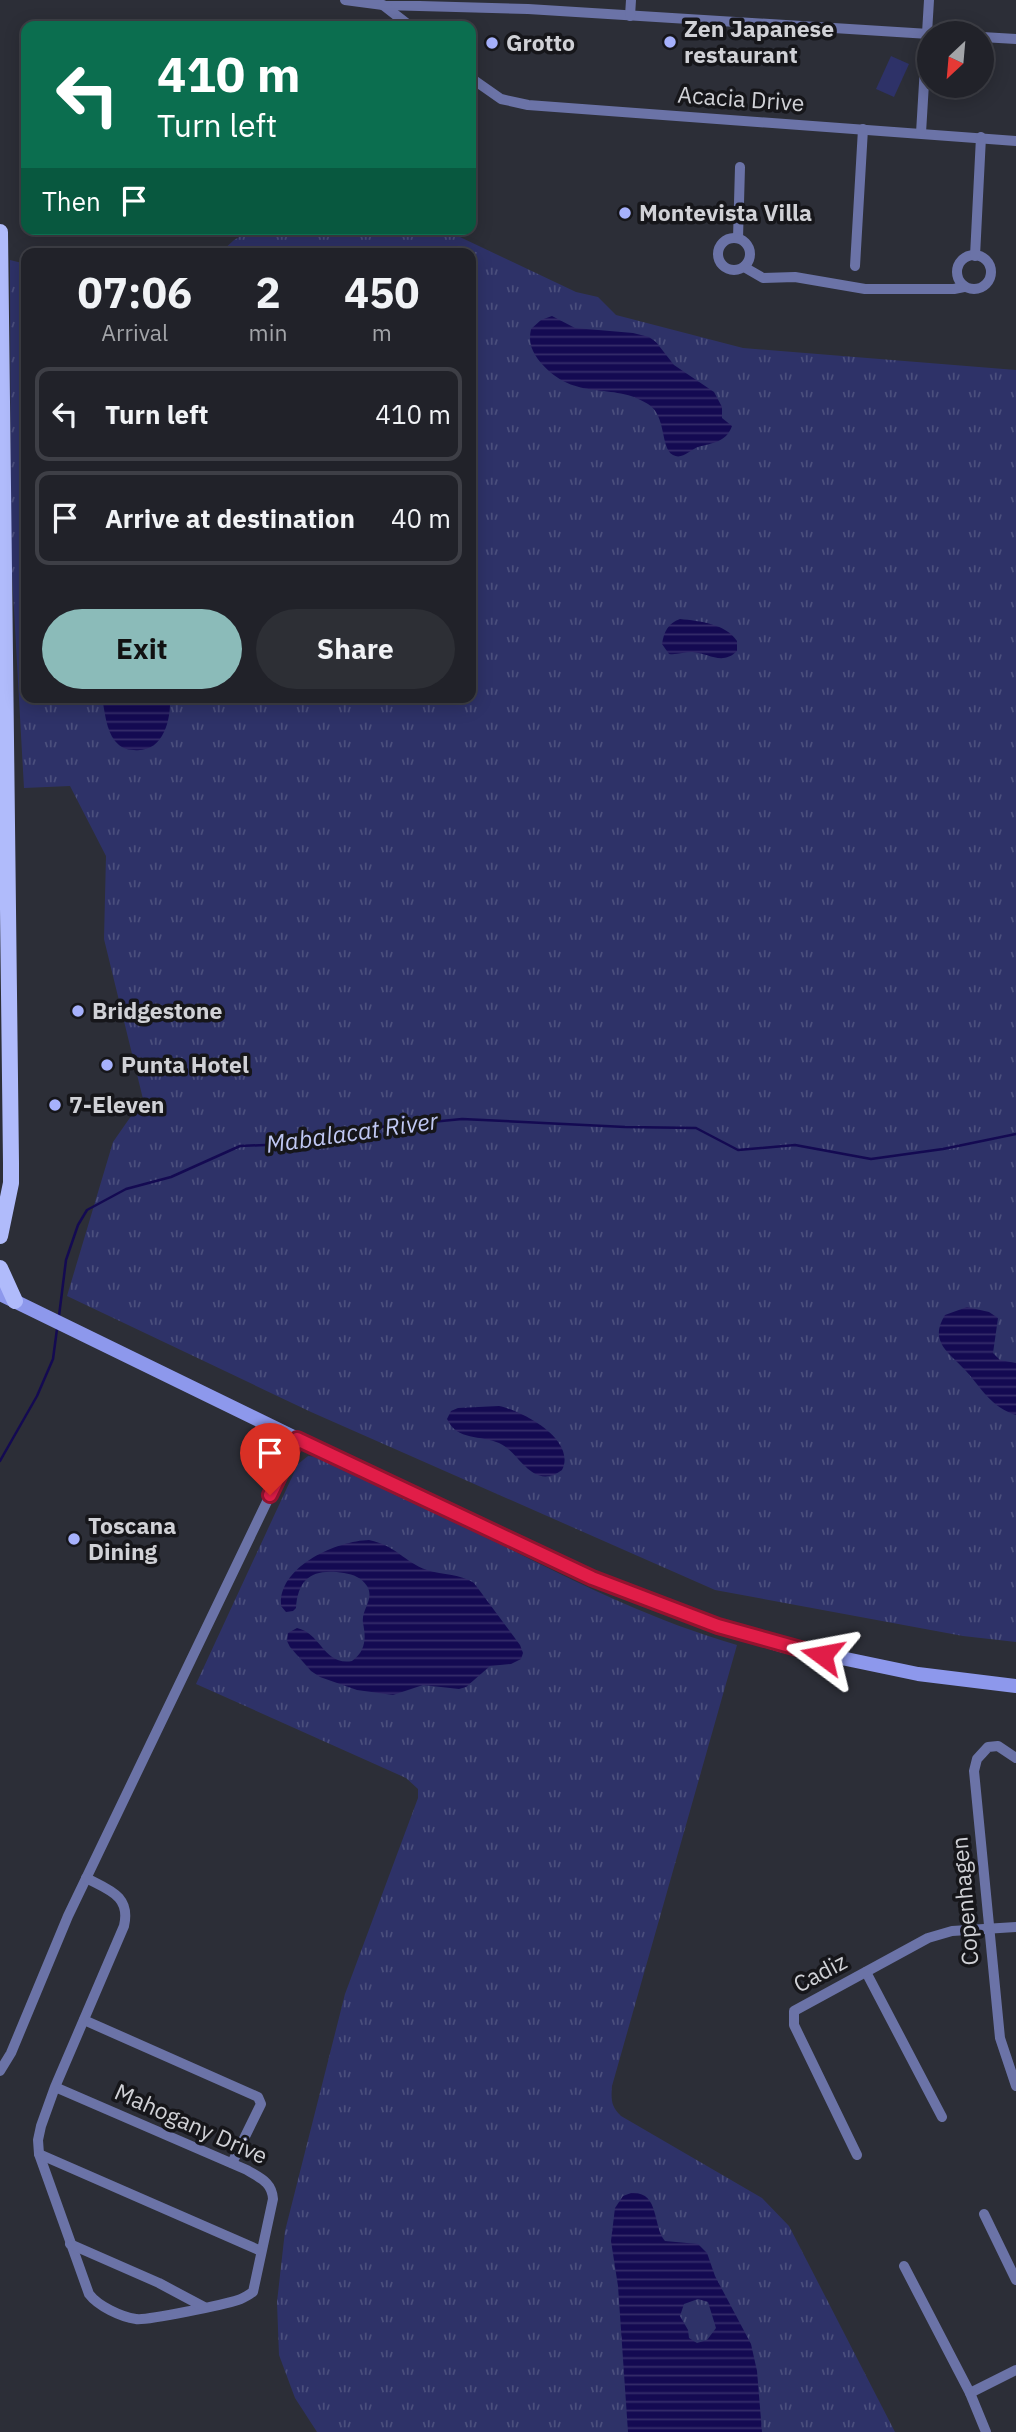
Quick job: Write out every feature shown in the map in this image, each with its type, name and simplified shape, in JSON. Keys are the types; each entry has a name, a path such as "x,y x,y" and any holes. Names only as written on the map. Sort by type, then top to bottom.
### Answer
{"main road":[{"path":"0,232 11,1164 11,1183 0,1236"},
{"path":"0,1268 5,1300 42,1313 297,1439 592,1578 718,1626 784,1646 895,1670 954,1680 1016,1686"}],"street":[{"path":"345,0 383,5 528,9 917,32"},
{"path":"630,16 631,0"},
{"path":"928,21 929,0"},
{"path":"383,5 404,21"},
{"path":"994,38 1016,39"},
{"name":"Acacia Drive","path":"476,82 501,99 528,105 1016,141"},
{"path":"921,133 923,98"},
{"path":"855,266 863,129"},
{"path":"975,256 981,137"},
{"path":"740,167 738,238 749,248 750,258 744,267"},
{"path":"738,238 723,242 719,257 728,268 744,267 763,278 795,277 865,289 954,289 964,286 975,289 989,280 989,264 975,256 964,258 958,267 958,278 964,286"},
{"path":"0,2071 11,2053 86,1878 297,1439"},
{"name":"Copenhagen","path":"1016,1758 998,1746 988,1747 977,1759 974,1771 1000,2038 1016,2085"},
{"path":"55,2087 127,1914 123,1903 115,1894 86,1878"},
{"name":"Cadiz","path":"857,2155 792,2017 794,2011 928,1938 952,1931 1016,1927"},
{"path":"866,1972 942,2117"},
{"path":"84,2020 258,2096 261,2104 232,2163"},
{"name":"Mahogany Drive","path":"55,2087 232,2163 268,2183 273,2199 253,2292 240,2299 139,2320 95,2301 89,2294 39,2154 41,2126 55,2087"},
{"path":"39,2154 261,2251"},
{"path":"984,2214 1016,2280"},
{"path":"71,2244 159,2283 204,2307"},
{"path":"904,2266 970,2393 986,2432"},
{"path":"970,2393 1016,2370"}],"green space":[{"path":"891,56 909,64 894,97 876,89"},
{"path":"243,235 456,235 576,292 598,297 616,315 743,348 1016,370 1016,1642 963,1636 715,1590 311,1412 67,1296 113,1142 143,1099 104,939 106,856 70,786 24,788 11,556 10,260 21,263 21,703 476,703 476,248 225,248"},
{"path":"308,1456 326,1458 622,1603 737,1645 612,2086 612,2102 621,2116 762,2198 789,2226 895,2432 317,2432 295,2398 279,2355 277,2302 285,2231 345,1994 418,1798 418,1789 406,1778 196,1684 298,1464"}],"shaded area":[{"path":"552,316 575,328 649,337 674,365 714,392 722,407 722,418 732,426 729,432 718,441 683,455 673,455 666,446 658,416 648,404 635,397 567,383 541,363 532,347 531,329 541,320"},
{"path":"680,619 719,627 737,641 737,651 726,658 692,652 669,654 662,644 664,636 667,628"},
{"path":"103,703 170,703 163,734 158,741 144,750 131,750 121,746 115,741 106,721"},
{"path":"967,1307 989,1312 998,1318 993,1353 1000,1360 1016,1363 1016,1415 1007,1412 988,1397 940,1340 940,1324 945,1315"},
{"path":"499,1406 521,1414 555,1438 565,1459 562,1470 552,1475 534,1473 506,1447 463,1434 451,1426 447,1419 451,1411 458,1408"},
{"path":"369,1540 387,1546 427,1570 458,1576 474,1583 520,1645 523,1653 521,1659 511,1664 490,1666 466,1687 459,1689 423,1685 393,1695 357,1690 320,1677 311,1671 290,1647 287,1641 288,1633 297,1628 305,1631 335,1659 352,1661 364,1644 363,1618 369,1591 360,1578 354,1576 333,1572 316,1574 304,1582 297,1597 296,1608 286,1612 281,1606 283,1592 289,1579 312,1558 341,1545"},
{"path":"631,2193 647,2197 665,2241 698,2244 707,2253 715,2276 751,2344 757,2371 762,2432 628,2432 618,2286 611,2241 615,2208 623,2196","holes":["698,2299 708,2302 716,2328 707,2340 697,2343 689,2338 688,2330 680,2316 684,2304"]}],"waterway":[{"name":"Mabalacat River","path":"59,1316 66,1260 78,1225 87,1210 126,1189 171,1177 240,1146 289,1144 338,1131 462,1119 696,1128 738,1150 795,1145 871,1159 943,1149 1016,1134"},
{"name":"Mabalacat River","path":"0,1461 37,1396 53,1359 57,1329"}],"place":[{"name":"Zen Japanese restaurant","path":"670,42"},
{"name":"Grotto","path":"492,43"},
{"name":"Montevista Villa","path":"625,213"},
{"name":"Bridgestone","path":"78,1011"},
{"name":"Punta Hotel","path":"107,1065"},
{"name":"7-Eleven","path":"55,1105"},
{"name":"Toscana Dining","path":"74,1539"}],"route":[{"path":"270,1495 297,1439 592,1578 718,1626 822,1655"}]}
